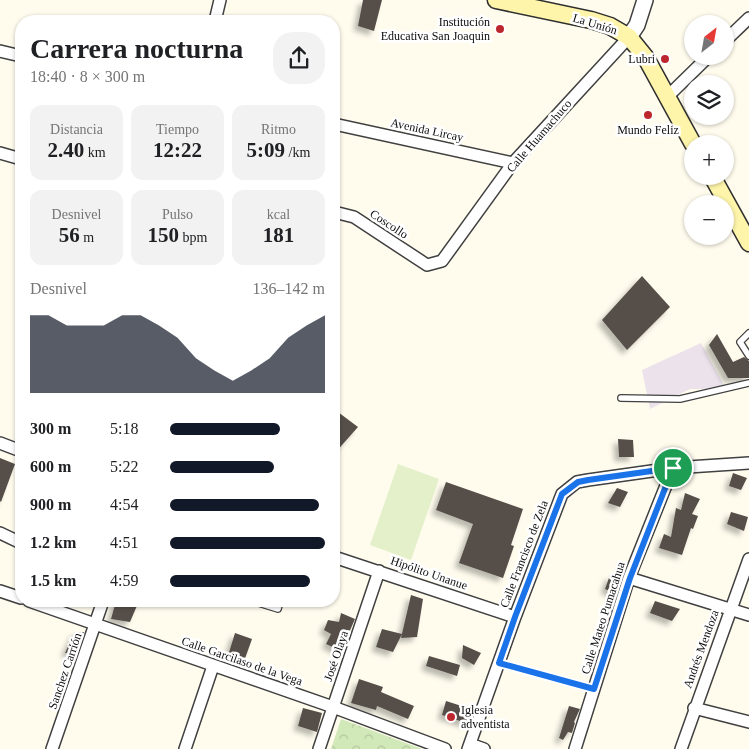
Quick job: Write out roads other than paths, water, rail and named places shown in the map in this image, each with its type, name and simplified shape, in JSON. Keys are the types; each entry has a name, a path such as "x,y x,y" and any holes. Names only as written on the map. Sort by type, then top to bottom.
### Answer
{"main road":[{"name":"La Unión","path":"496,0 590,20 610,26 629,36 646,58 689,135"},
{"path":"717,185 749,243"}],"street":[{"path":"217,15 220,0"},
{"name":"Calle Huamachuco","path":"427,265 442,261 513,163 629,36 637,25 645,0"},
{"path":"734,32 749,18"},
{"path":"0,51 15,55"},
{"path":"667,97 700,65"},
{"name":"Avenida Lircay","path":"340,125 513,163"},
{"path":"0,153 15,157"},
{"name":"Coscollo","path":"340,214 354,217 427,265"},
{"path":"0,443 15,449"},
{"name":"Calle Francisco de Zela","path":"469,747 515,617 562,494 578,482 588,480 673,468 749,463"},
{"name":"Calle Mateo Pumacahua","path":"575,749 630,578 673,468"},
{"path":"0,533 15,540"},
{"name":"Hipólito Unanue","path":"340,558 515,617"},
{"name":"Andrés Mendoza","path":"681,749 694,708 749,559"},
{"name":"José Olaya","path":"319,749 379,571"},
{"path":"630,578 749,615"},
{"path":"0,591 15,596"},
{"name":"Calle Garcilaso de la Vega","path":"46,607 333,707 445,749"},
{"name":"Sanchez Carrión","path":"52,749 101,607"},
{"path":"186,749 212,666"},
{"path":"694,708 749,722"},
{"path":"469,747 484,749"}],"lane":[{"path":"749,333 740,342 749,356"},
{"path":"622,398 680,398 749,383"},
{"path":"499,663 594,689"}],"place":[{"name":"Institución Educativa San Joaquin","path":"500,29"},
{"name":"Lubri","path":"665,59"},
{"name":"Mundo Feliz","path":"648,115"},
{"name":"Iglesia adventista","path":"451,717"}]}
